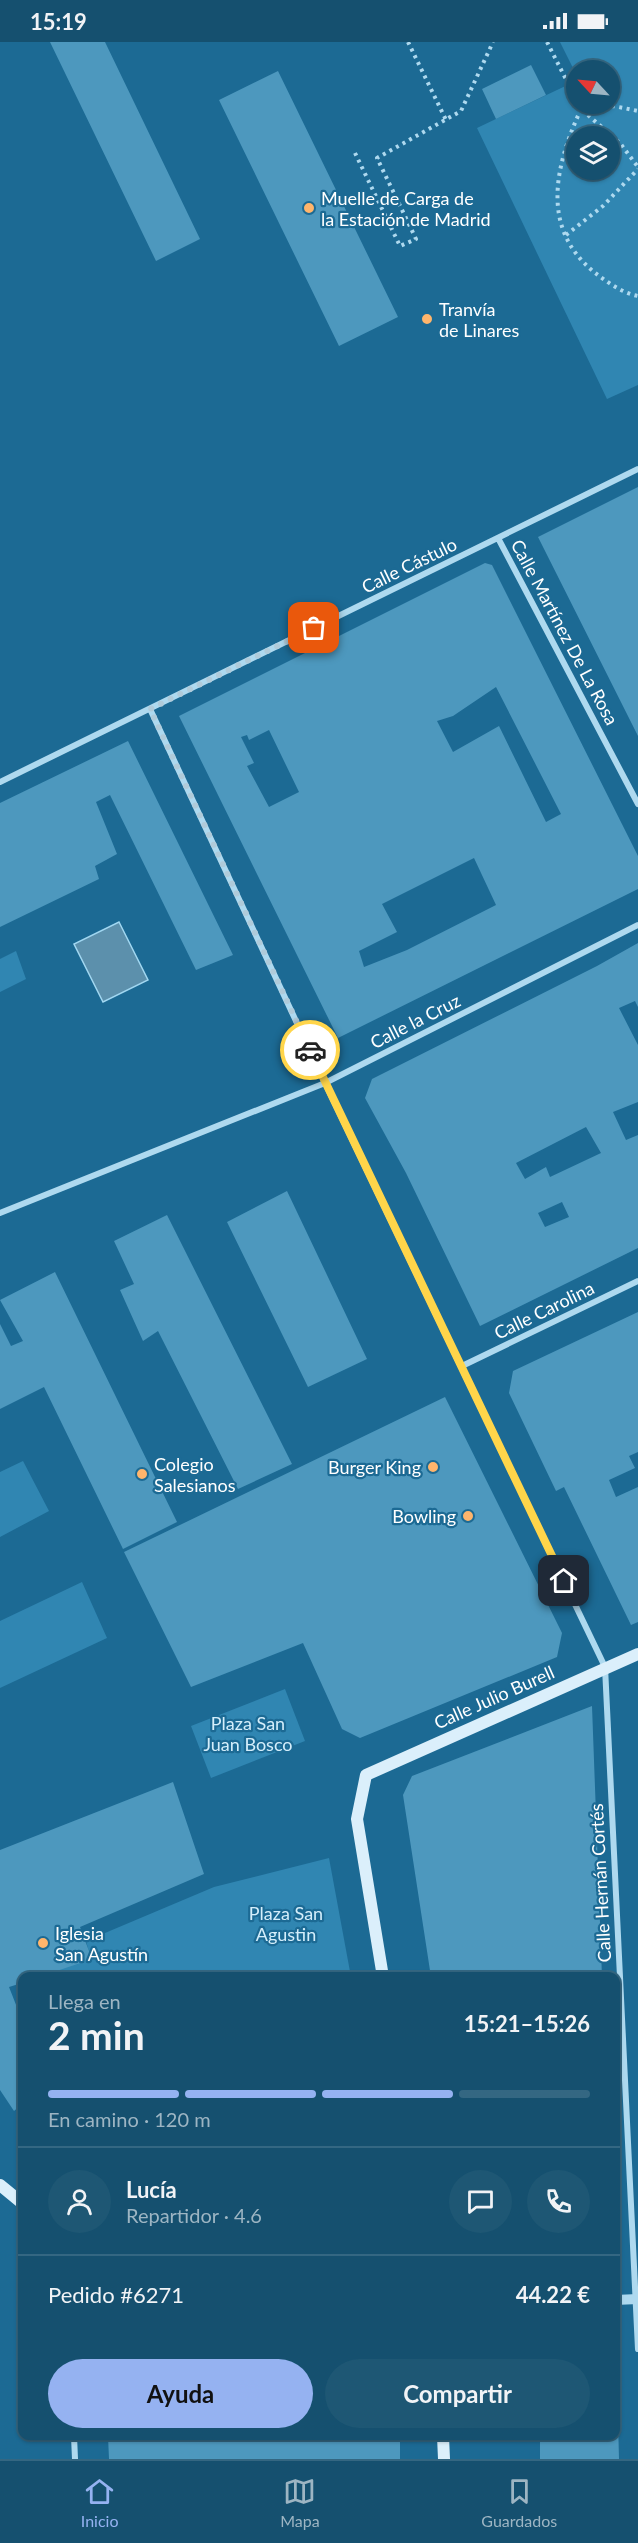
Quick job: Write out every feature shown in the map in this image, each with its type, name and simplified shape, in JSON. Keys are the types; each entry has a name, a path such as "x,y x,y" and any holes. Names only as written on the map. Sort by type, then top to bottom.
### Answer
{"main road":[{"name":"Calle Julio Burell","path":"382,1972 357,1819 366,1775 638,1654"},
{"path":"0,2185 18,2200"},
{"path":"443,2440 444,2459"}],"street":[{"name":"Calle Cástulo","path":"0,782 638,469"},
{"name":"Calle Martínez De La Rosa","path":"498,538 638,804"},
{"path":"150,709 605,1667"},
{"name":"Calle la Cruz","path":"0,1213 326,1083 638,925"},
{"name":"Calle Carolina","path":"462,1366 638,1281"},
{"name":"Calle Hernán Cortés","path":"605,1667 638,2349"},
{"path":"620,2300 637,2299"},
{"path":"74,2440 75,2459"}],"path":[{"path":"408,42 446,120"},
{"path":"355,153 400,246 416,239 377,158 461,111 493,42"},
{"path":"547,42 566,79"},
{"path":"620,107 638,111"},
{"path":"579,114 570,134 558,177 556,198 559,216 566,235 577,254 590,269 618,289 638,296"},
{"path":"566,235 603,206 638,168 620,143 587,114"}],"green space":[{"path":"560,42 638,42 638,385 607,399 477,128 566,86 566,114 620,114 620,60 569,60"},
{"path":"16,951 26,979 0,992 0,959"},
{"path":"23,1461 49,1511 0,1537 0,1472"},
{"path":"82,1582 107,1638 0,1688 0,1621"},
{"name":"Plaza San Juan Bosco","path":"285,1689 305,1741 211,1778 191,1726"},
{"name":"Plaza San Agustin","path":"329,1858 350,1972 56,1972 56,1969 91,1959 86,1941 214,1887"}],"shaded area":[{"path":"119,922 148,980 103,1002 74,944"}],"building":[{"path":"50,42 105,42 200,239 156,261"},
{"path":"531,65 546,95 496,119 482,89"},
{"name":"Muelle de Carga de la Estación de Madrid","path":"278,71 398,317 339,346 219,100"},
{"path":"638,487 638,736 538,537"},
{"path":"485,563 492,565 638,856 638,889 338,1038 179,716","holes":["496,687 561,814 546,822 499,726 453,752 437,721 453,716","269,730 299,792 269,807 247,766 254,763 241,737 247,735 249,740","474,858 496,905 407,950 364,967 359,951 397,932 382,904"]},
{"path":"128,741 233,955 196,970 110,795 96,802 117,854 95,866 99,879 0,927 0,803"},
{"path":"638,943 638,1007 635,1001 619,1008 638,1045 638,1102 613,1112 626,1140 638,1135 638,1248 480,1326 406,1173 365,1098 372,1079 597,966","holes":["586,1127 601,1153 550,1177 546,1167 525,1179 516,1163","562,1202 569,1217 545,1227 538,1213"]},
{"path":"287,1191 367,1359 308,1387 227,1222"},
{"path":"167,1215 292,1464 238,1489 158,1331 143,1341 120,1290 134,1284 114,1241"},
{"path":"55,1272 177,1522 123,1549 44,1387 0,1409 0,1324 11,1346 23,1341 0,1300"},
{"path":"638,1312 638,1452 629,1456 635,1468 609,1480 616,1497 638,1487 638,1622 631,1625 564,1487 556,1491 509,1393 513,1371"},
{"path":"445,1397 562,1633 557,1657 360,1738 342,1729 303,1643 191,1687 124,1552"},
{"path":"592,1706 602,1972 430,1972 403,1795 412,1776"},
{"name":"Iglesia San Agustín","path":"173,1782 204,1874 80,1927 92,1959 54,1972 18,1972 18,1984 9,1987 18,2010 18,2108 14,2111 0,2090 0,1850"},
{"path":"108,2440 400,2440 400,2459 109,2459"},
{"path":"540,2440 619,2440 619,2459 540,2459"}],"way so far":[{"path":"310,1050 150,709 314,628"}],"place":[{"name":"Muelle de Carga de la Estación de Madrid","path":"309,208"},
{"name":"Tranvía de Linares","path":"427,319"},
{"name":"Burger King","path":"433,1467"},
{"name":"Colegio Salesianos","path":"142,1474"},
{"name":"Bowling","path":"468,1516"},
{"name":"Iglesia San Agustín","path":"43,1943"}],"route":[{"path":"310,1050 564,1581"}]}
